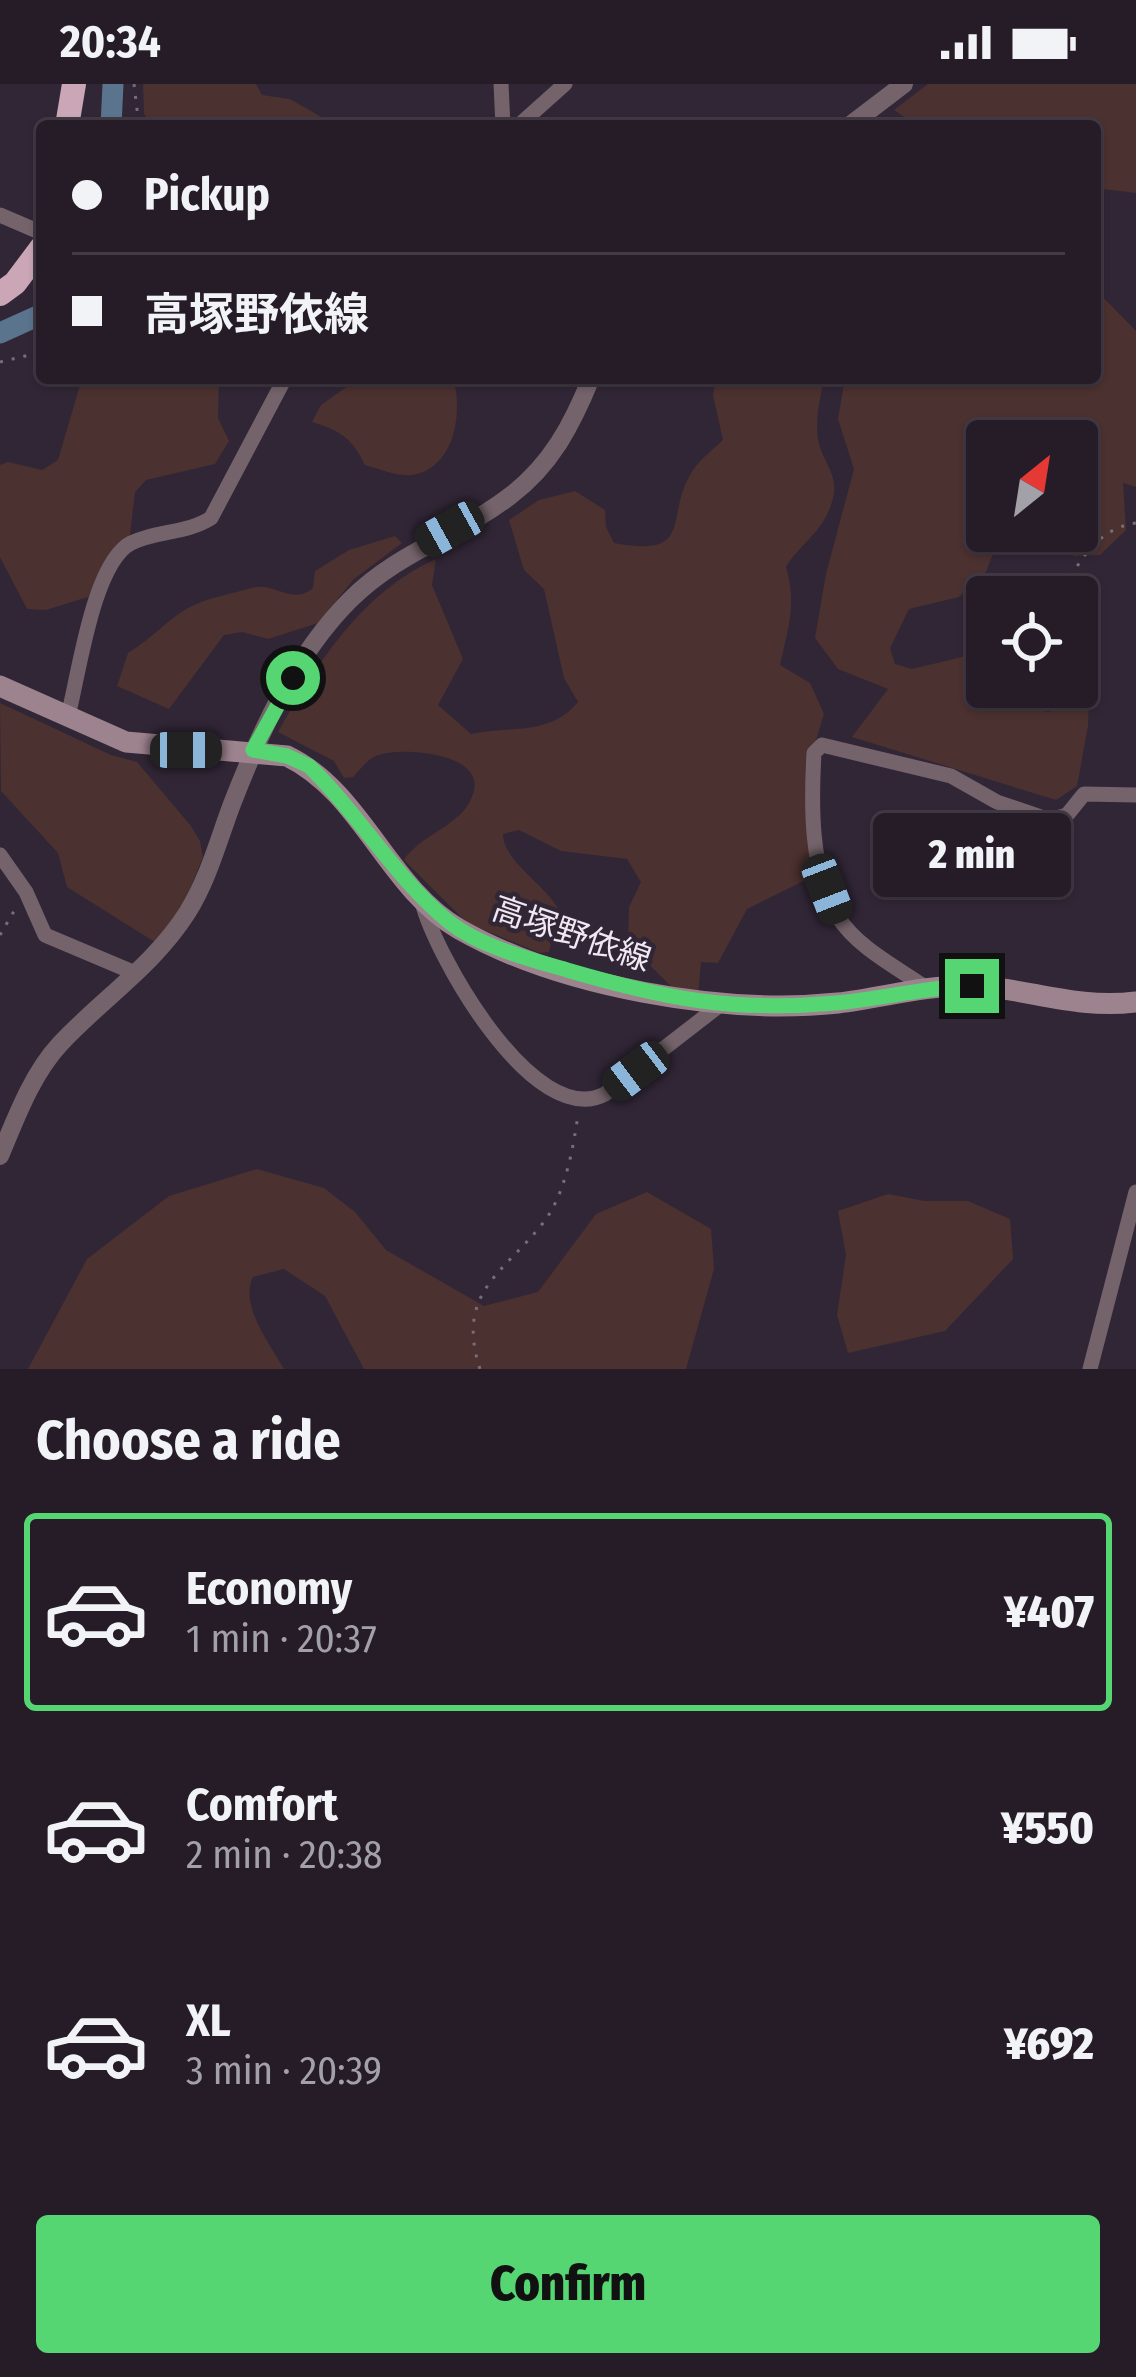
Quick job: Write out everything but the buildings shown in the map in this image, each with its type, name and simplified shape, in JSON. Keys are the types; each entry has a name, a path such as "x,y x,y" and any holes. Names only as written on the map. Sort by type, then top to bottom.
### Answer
{"highway":[{"path":"68,120 74,84"},
{"path":"0,294 36,255"}],"main road":[{"name":"高塚野依線","path":"0,686 127,742 158,748 253,750 309,766 422,899 455,927 495,946 662,998 719,1005 841,1003 925,987 972,986 1106,1006 1136,1002"}],"street":[{"path":"501,84 503,120"},
{"path":"525,120 565,84"},
{"path":"857,120 904,84"},
{"path":"0,215 36,230"},
{"path":"68,716 111,558 134,542 194,530 211,518 282,384"},
{"path":"0,1156 24,1099 56,1047 169,939 190,908 253,750 313,643 349,600 394,560 520,487 544,465 572,427 589,384"},
{"path":"925,987 870,950 838,918 817,860 814,753 822,746 951,776 997,802 1050,820 1067,815 1084,794 1136,796"},
{"path":"0,855 26,892 45,935 135,974"},
{"path":"422,899 429,929 500,1045 553,1089 580,1099 597,1099 609,1091 719,1005"},
{"path":"1090,1369 1136,1192"}],"path":[{"path":"134,84 138,120"},
{"path":"0,362 36,353"},
{"path":"1071,576 1082,556 1104,534 1136,523"},
{"path":"0,935 26,892"},
{"path":"480,1369 472,1326 481,1300 499,1266 545,1220 562,1183 580,1099"}],"shaded area":[{"path":"143,84 256,84 262,95 290,99 327,120 147,120"},
{"path":"928,84 1136,84 1136,193 1101,189 1101,120 908,120 894,110"},
{"path":"1101,295 1136,331 1136,487 1123,483 1126,530 1100,555 1069,552 1098,552 1098,420 966,420 966,552 994,552 982,576 966,576 966,591 959,597 909,609 890,648 895,664 912,669 966,656 966,708 1049,712 1050,708 1089,708 1077,786 1056,800 852,737 888,689 838,669 815,638 826,574 854,469 838,419 844,384 1101,384"},
{"path":"80,384 219,384 218,418 229,441 215,464 146,480 135,492 130,535 114,551 88,597 46,610 27,609 0,557 0,465 8,462 42,470 58,460"},
{"path":"351,384 454,384 457,406 453,436 439,461 427,470 402,475 365,465 344,437 312,422 321,405"},
{"path":"715,384 823,384 818,436 834,490 824,520 786,567 791,605 780,665 810,683 824,714 814,747 814,876 747,909 718,963 701,962 698,995 674,989 628,944 629,907 641,882 627,859 561,851 519,830 503,834 510,854 559,910 549,952 540,953 467,923 404,860 468,805 474,780 467,769 438,755 385,753 353,777 344,778 334,761 278,732 309,680 364,610 410,573 436,559 432,585 463,659 438,705 471,734 542,725 567,713 578,702 564,678 544,589 524,570 509,520 539,500 575,491 605,510 614,543 639,546 667,540 690,475 723,440"},
{"path":"395,536 402,543 354,579 318,623 268,639 242,632 224,635 169,709 117,686 128,653 188,608 259,587 305,593 313,588 315,571 349,550"},
{"path":"0,703 111,755 137,762 191,826 203,857 183,906 158,944 67,887 58,853 1,791"},
{"path":"257,1169 324,1188 355,1212 386,1250 484,1306 538,1292 596,1214 647,1192 711,1229 714,1269 686,1369 364,1369 325,1296 284,1269 253,1277 250,1300 284,1369 28,1369 87,1259 169,1196"},
{"path":"888,1194 925,1201 968,1201 1010,1219 1013,1259 945,1331 848,1353 837,1315 846,1255 838,1211"}],"waterway":[{"path":"111,120 113,84"},
{"path":"0,333 36,317"}],"route":[{"path":"293,678 253,750 309,766 422,899 455,927 495,946 662,998 719,1005 841,1003 925,987 972,986"}]}
